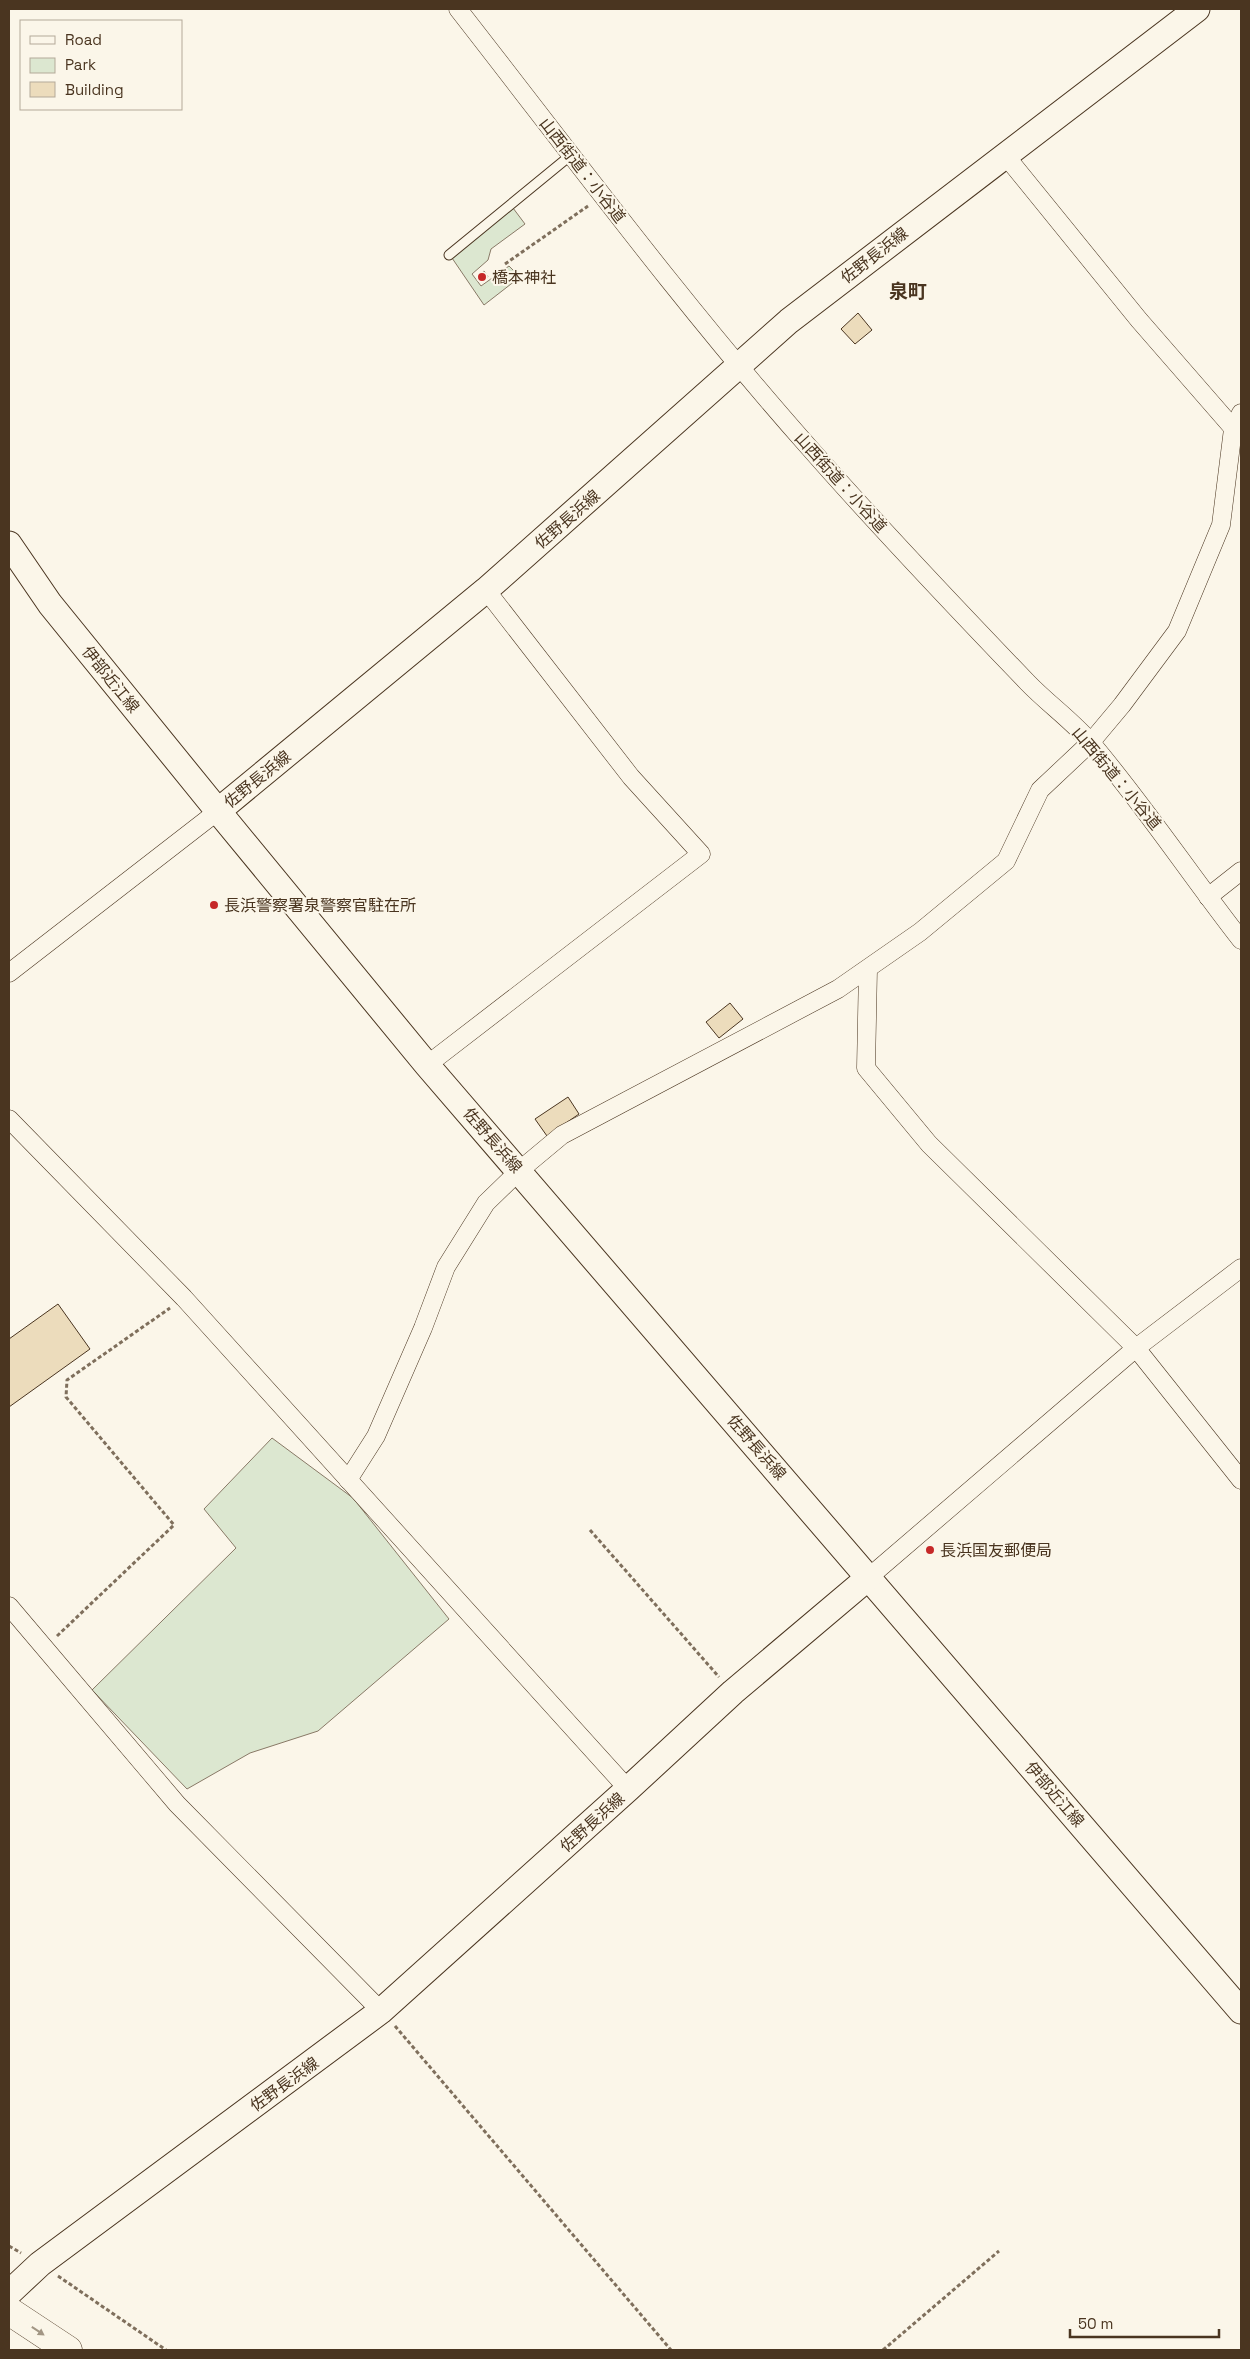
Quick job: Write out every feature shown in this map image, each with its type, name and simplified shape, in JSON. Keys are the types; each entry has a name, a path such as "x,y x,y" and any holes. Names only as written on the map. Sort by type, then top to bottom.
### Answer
{"highway":[{"path":"9,2311 68,2350"}],"main road":[{"name":"佐野長浜線","path":"9,2293 40,2264 381,2011 733,1692 868,1578 520,1170 427,1065 218,812 486,590 740,367 789,321 1197,9"},
{"name":"伊部近江線","path":"9,544 50,604 218,812"},
{"name":"伊部近江線","path":"868,1578 1241,2011"}],"street":[{"name":"山西街道：小谷道","path":"458,9 603,196 740,367 806,445 983,636 1030,685 1091,742 1165,835 1208,897 1241,940"},
{"path":"348,1480 376,1436 423,1328 446,1267 486,1203 520,1170 562,1135 838,990 920,932 1006,861 1040,790 1091,742 1122,705 1177,631 1222,525 1239,427 1139,320 1005,155"},
{"path":"427,1065 701,854 631,777 486,590"},
{"path":"9,973 218,812"},
{"path":"1208,897 1241,872"},
{"path":"868,968 866,1068 929,1144 1136,1348 1241,1480"},
{"path":"9,1119 184,1298 628,1789"},
{"path":"868,1578 1136,1348 1241,1268"},
{"path":"9,1606 177,1804 381,2011"}],"lane":[{"path":"448,254 572,155"}],"path":[{"path":"505,264 603,196"},
{"path":"44,1648 174,1525 66,1397 66,1380 184,1298"},
{"path":"590,1530 733,1692"},
{"path":"381,2011 671,2350"},
{"path":"9,2246 40,2264 166,2350"},
{"path":"883,2350 999,2250"}],"green space":[{"path":"513,208 525,224 491,249 488,260 472,274 481,286 509,266 520,277 484,305 452,258"},
{"path":"272,1438 353,1498 449,1619 318,1731 250,1753 187,1789 92,1690 236,1548 204,1509"}],"building":[{"path":"484,271 488,277 481,282 477,277"},
{"path":"858,313 872,330 855,344 841,329"},
{"path":"730,1003 743,1019 719,1038 706,1022"},
{"path":"568,1097 579,1114 547,1136 535,1119"},
{"path":"58,1304 90,1349 9,1407 9,1339"}],"place":[{"name":"橋本神社","path":"482,277"},
{"name":"長浜警察署泉警察官駐在所","path":"214,905"},
{"name":"長浜国友郵便局","path":"930,1550"}],"district":[{"name":"泉町","path":"908,291"}]}
